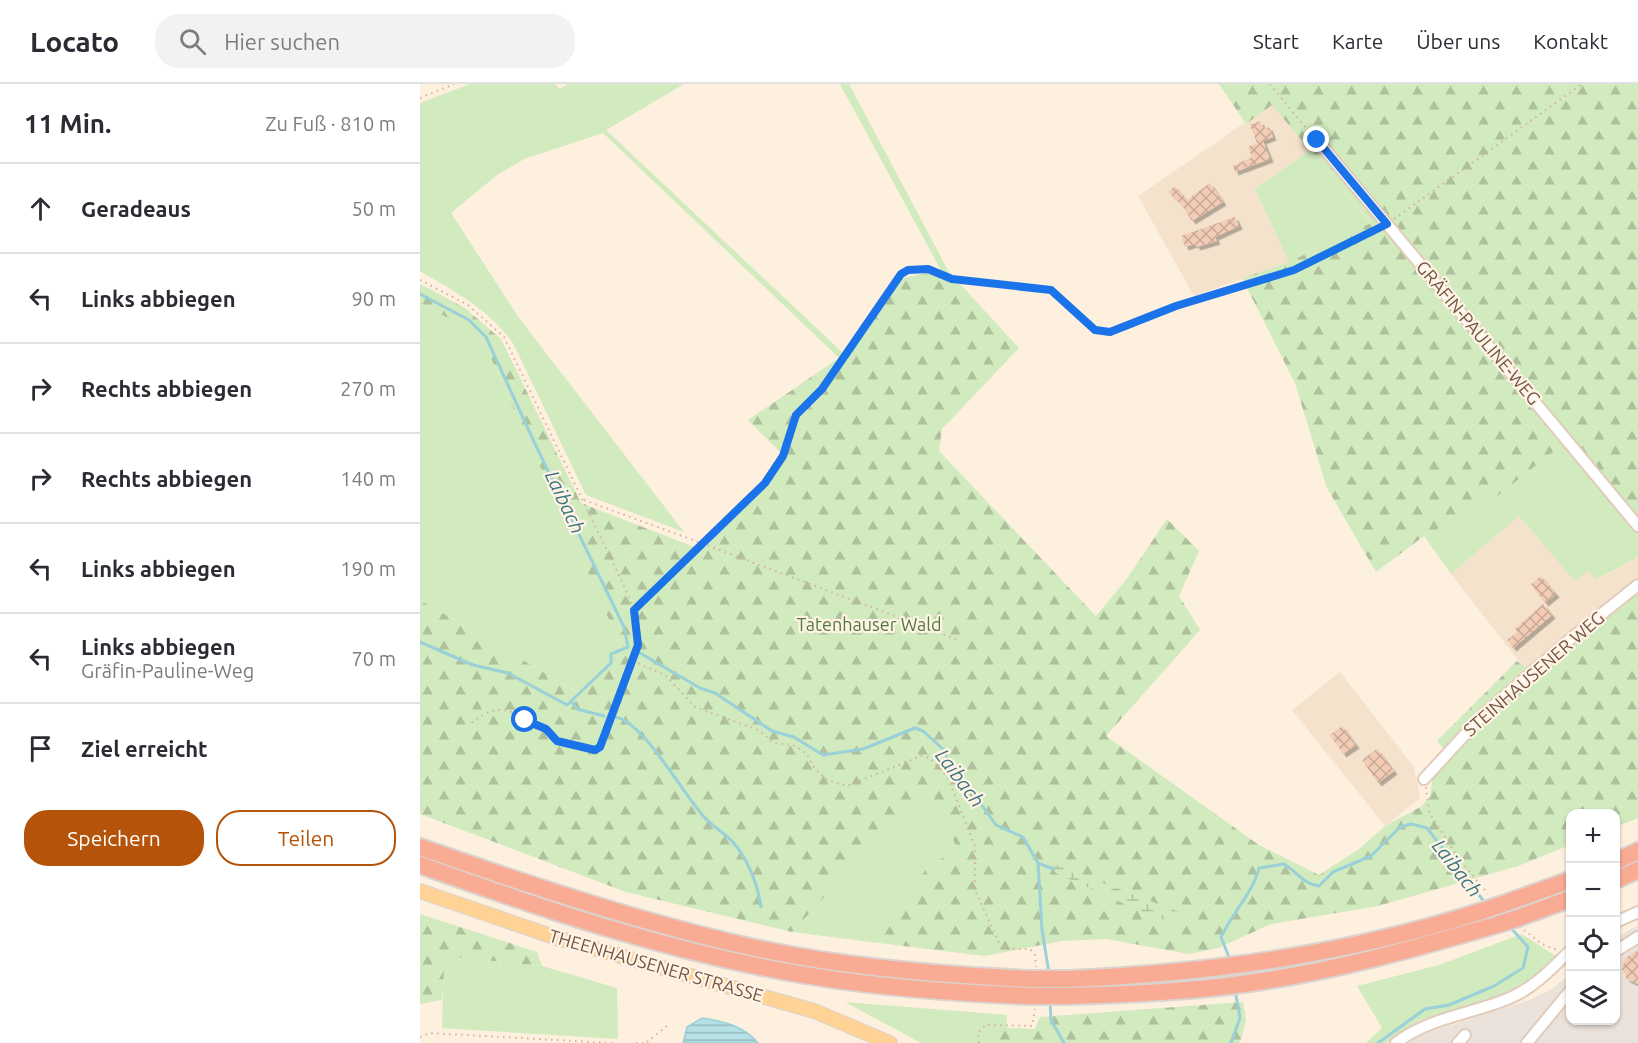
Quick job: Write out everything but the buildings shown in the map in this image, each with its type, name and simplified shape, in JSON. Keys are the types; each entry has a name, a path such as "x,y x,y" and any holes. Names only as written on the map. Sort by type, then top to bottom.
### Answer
{"highway":[{"path":"420,847 632,916 729,942 873,968 1030,979 1068,979 1247,966 1367,943 1429,928 1566,881"},
{"path":"1620,859 1638,851"},
{"path":"420,865 629,934 728,960 868,985 937,992 1031,996 1068,996 1215,987 1329,969 1518,921 1566,901"},
{"path":"1620,878 1638,870"}],"main road":[{"name":"THEENHAUSENER STRASSE","path":"420,891 554,937 814,1011 890,1043"}],"street":[{"name":"GRÄFIN-PAULINE-WEG","path":"1317,140 1638,526"},
{"name":"STEINHAUSENER WEG","path":"1424,778 1484,714 1568,640 1638,585"},
{"path":"1620,920 1638,912"},
{"path":"1620,948 1638,937"},
{"path":"1396,1043 1419,1028 1513,996 1546,976 1566,956"},
{"path":"1527,1043 1566,996"}],"path":[{"path":"420,98 454,84"},
{"path":"1270,84 1317,140"},
{"path":"634,610 765,483 783,456 796,415 822,389 901,274 908,270 928,269 952,279 1051,290 1095,330 1110,332 1176,306 1294,270 1387,224 1582,84"},
{"path":"420,280 468,305 504,337 584,500 634,610 638,632 633,661 612,710 603,741 595,750 557,741 546,729 505,710 495,708 469,725"},
{"path":"584,500 956,639"},
{"path":"633,661 665,675 695,706 758,730 774,742 793,745 806,753 815,769 827,780 842,786 858,782 921,756 930,758 948,778 975,846 975,890 998,941"},
{"path":"1424,778 1429,812 1459,859 1494,905"},
{"path":"1518,921 1542,944 1566,952"},
{"path":"636,1043 647,1042 668,1025"},
{"path":"420,1037 430,1033 612,1043"}],"shaded area":[{"path":"1272,104 1310,150 1255,189 1289,262 1194,296 1138,196"},
{"path":"1519,516 1575,580 1588,570 1597,580 1638,557 1638,581 1525,669 1451,574"},
{"path":"1340,672 1414,767 1420,798 1385,826 1292,710"},
{"path":"1638,925 1638,1043 1405,1043 1414,1037 1527,1001 1552,989 1566,977 1566,1025 1620,1025 1620,936"}],"green space":[{"path":"470,84 555,84 560,89 568,84 684,84 606,130 844,354 839,358 603,133 524,159 497,175 451,213 519,318 684,532 586,495 514,345 495,322 483,312 459,294 420,271 420,103"},
{"path":"840,84 849,84 951,276 942,272"},
{"path":"1219,84 1638,84 1638,534 1563,444 1487,504 1424,536 1376,572 1327,488 1295,383 1242,278 1289,262 1371,223 1272,105 1246,124"},
{"path":"1310,150 1371,224 1289,262 1255,189"},
{"name":"Tatenhauser Wald","path":"927,273 961,285 1019,348 942,429 939,451 1096,616 1126,580 1167,519 1199,551 1179,596 1200,630 1106,736 1259,845 1319,875 1359,849 1385,826 1422,806 1430,796 1433,775 1449,755 1437,741 1517,661 1525,668 1638,581 1638,818 1620,825 1620,809 1566,809 1566,847 1518,866 1378,906 1271,924 1218,948 1189,954 1106,939 1062,941 984,956 879,943 926,869 957,848 927,786 792,932 626,892 420,814 420,600 581,694 621,646 485,345 469,328 420,304 420,284 465,308 501,339 581,503 702,550 767,486 785,457 748,420 855,347 903,278"},
{"path":"420,304 469,328 485,345 621,646 581,694 420,600"},
{"path":"1563,444 1638,534 1638,557 1596,580 1588,571 1575,581 1519,516 1451,574 1424,536 1487,504"},
{"path":"927,786 957,848 926,869 879,943 792,932"},
{"path":"1056,865 1187,917 1178,923 1153,917 1056,873 1053,869"},
{"path":"420,914 537,952 542,966 445,956 442,1000 420,1004"},
{"path":"1522,934 1557,957 1528,983 1512,992 1418,1021 1386,1043 1366,1043 1382,1028 1357,986 1439,965"},
{"path":"444,956 542,966 617,988 618,1039 442,1028"},
{"path":"845,1002 1007,1015 1006,1029 987,1027 980,1036 983,1043 921,1043"},
{"path":"1243,1002 1246,1020 1240,1043 983,1043 980,1036 987,1027 1035,1029 1040,1017"}],"water":[{"path":"702,1018 733,1025 746,1032 758,1043 683,1043 687,1027"}],"waterway":[{"name":"Laibach","path":"420,294 469,320 486,337 624,627 628,647 611,654 611,663 567,705 508,673 473,665 420,642"},
{"name":"Laibach","path":"640,653 700,688 715,693 772,731 794,737 823,755 863,749 915,728 923,731 944,750 950,766 961,776 996,825 1023,837 1038,863 1042,930 1049,973"},
{"path":"572,702 577,709 604,716"},
{"path":"615,717 626,722 651,745 697,809 737,847 752,876 761,907"},
{"name":"Laibach","path":"1230,960 1221,937 1252,886 1259,868 1284,864 1304,880 1319,886 1333,872 1371,856 1400,827 1411,824 1427,828 1486,904"},
{"path":"1038,863 1053,869"},
{"name":"Laibach","path":"1378,1043 1425,1009 1449,1005 1494,986 1523,968 1528,947 1510,927"},
{"name":"Laibach","path":"1231,1043 1240,1018 1235,990"},
{"name":"Laibach","path":"1050,1001 1051,1020 1064,1043"}],"route":[{"path":"525,720 546,729 557,741 595,750 600,747 638,645 634,610 765,483 783,456 796,415 822,389 901,274 908,270 928,269 952,279 1051,290 1095,330 1110,332 1176,306 1294,270 1387,224 1317,140"}]}
